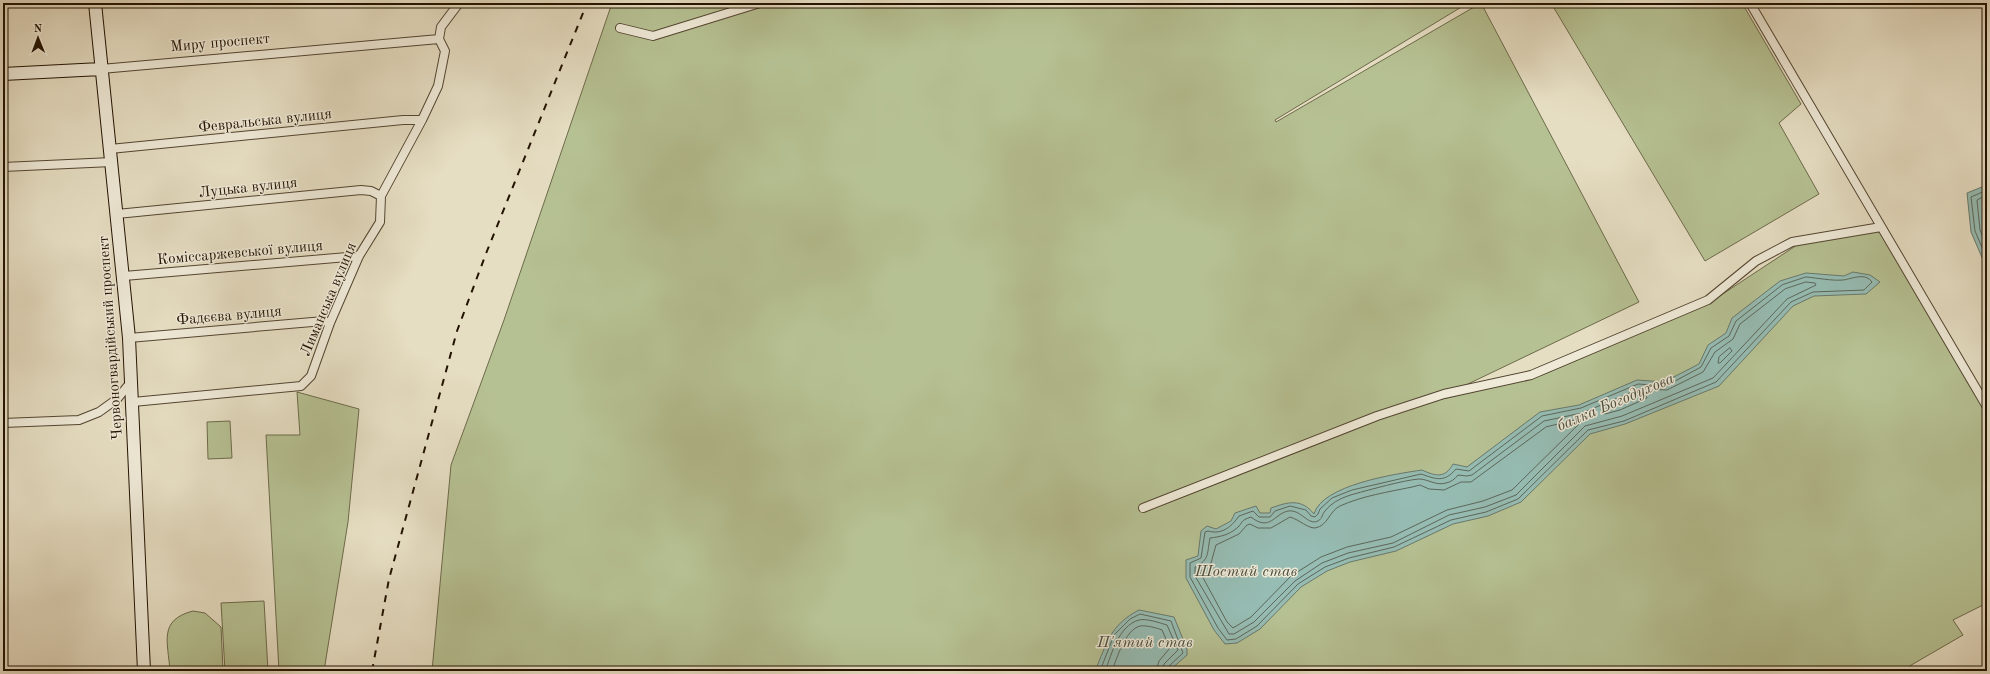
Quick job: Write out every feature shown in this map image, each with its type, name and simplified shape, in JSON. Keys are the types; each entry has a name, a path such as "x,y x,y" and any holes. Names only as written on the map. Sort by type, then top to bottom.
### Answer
{"main road":[{"name":"Червоногвардійський проспект","path":"95,3 124,276 129,338 144,671"},
{"name":"Миру проспект","path":"3,74 101,69"}],"street":[{"path":"439,39 441,27 459,3"},
{"path":"620,28 653,36 760,3"},
{"path":"1750,3 1987,407"},
{"name":"Миру проспект","path":"101,69 439,39"},
{"name":"Лиманська вулиця","path":"132,402 301,386 311,376 330,323 359,256 380,222 381,196 422,120 438,86 445,51 439,39"},
{"name":"Февральська вулиця","path":"110,149 403,120 422,120"},
{"path":"3,167 112,162"},
{"name":"Луцька вулиця","path":"117,214 361,190 371,191 381,196"},
{"path":"1143,508 1377,416 1444,394 1531,375 1708,300 1756,261 1792,242 1881,226"},
{"name":"Коміссаржевської вулиця","path":"124,276 359,256"},
{"name":"Фадєєва вулиця","path":"129,338 324,321 330,323"},
{"path":"3,423 79,420 99,412 117,399 131,382"}],"green space":[{"path":"612,3 1468,3 1275,120 1276,122 1481,3 1639,302 1445,395 1446,398 1542,375 1706,305 1797,245 1882,230 1987,413 1987,603 1953,620 1963,635 1901,671 432,671 451,465 504,320"},
{"path":"1551,3 1742,3 1801,104 1779,123 1819,194 1705,261"},
{"path":"297,392 359,409 348,522 324,671 279,671 266,435 300,435"},
{"path":"230,421 232,458 208,459 207,422"},
{"path":"264,601 268,671 225,671 221,603"},
{"path":"193,611 205,613 221,627 223,671 170,671 167,642 170,626 174,620"}],"water":[{"path":"1987,185 1987,269 1971,232 1967,193"},
{"name":"Шостий став","path":"1853,272 1870,275 1880,282 1866,294 1814,296 1793,306 1719,386 1625,424 1590,434 1521,502 1488,516 1453,524 1396,551 1350,562 1327,571 1301,587 1260,629 1237,643 1225,644 1214,630 1186,578 1186,560 1198,556 1201,531 1207,526 1216,529 1231,521 1235,513 1256,506 1260,513 1270,513 1271,508 1283,504 1299,503 1304,505 1314,514 1320,504 1330,495 1361,483 1395,474 1422,470 1431,474 1439,475 1447,472 1453,464 1467,467 1540,412 1579,405 1637,380 1664,382 1699,364 1708,345 1726,333 1732,318 1780,281 1806,273 1844,276"},
{"name":"П'ятий став","path":"1139,610 1174,617 1187,649 1187,655 1169,671 1095,671 1107,643 1115,629 1129,616"}],"railway":[{"path":"372,671 389,579 457,331 487,251 587,3"}],"water label":[{"name":"балка Богодухова","path":"1615,401"}]}
